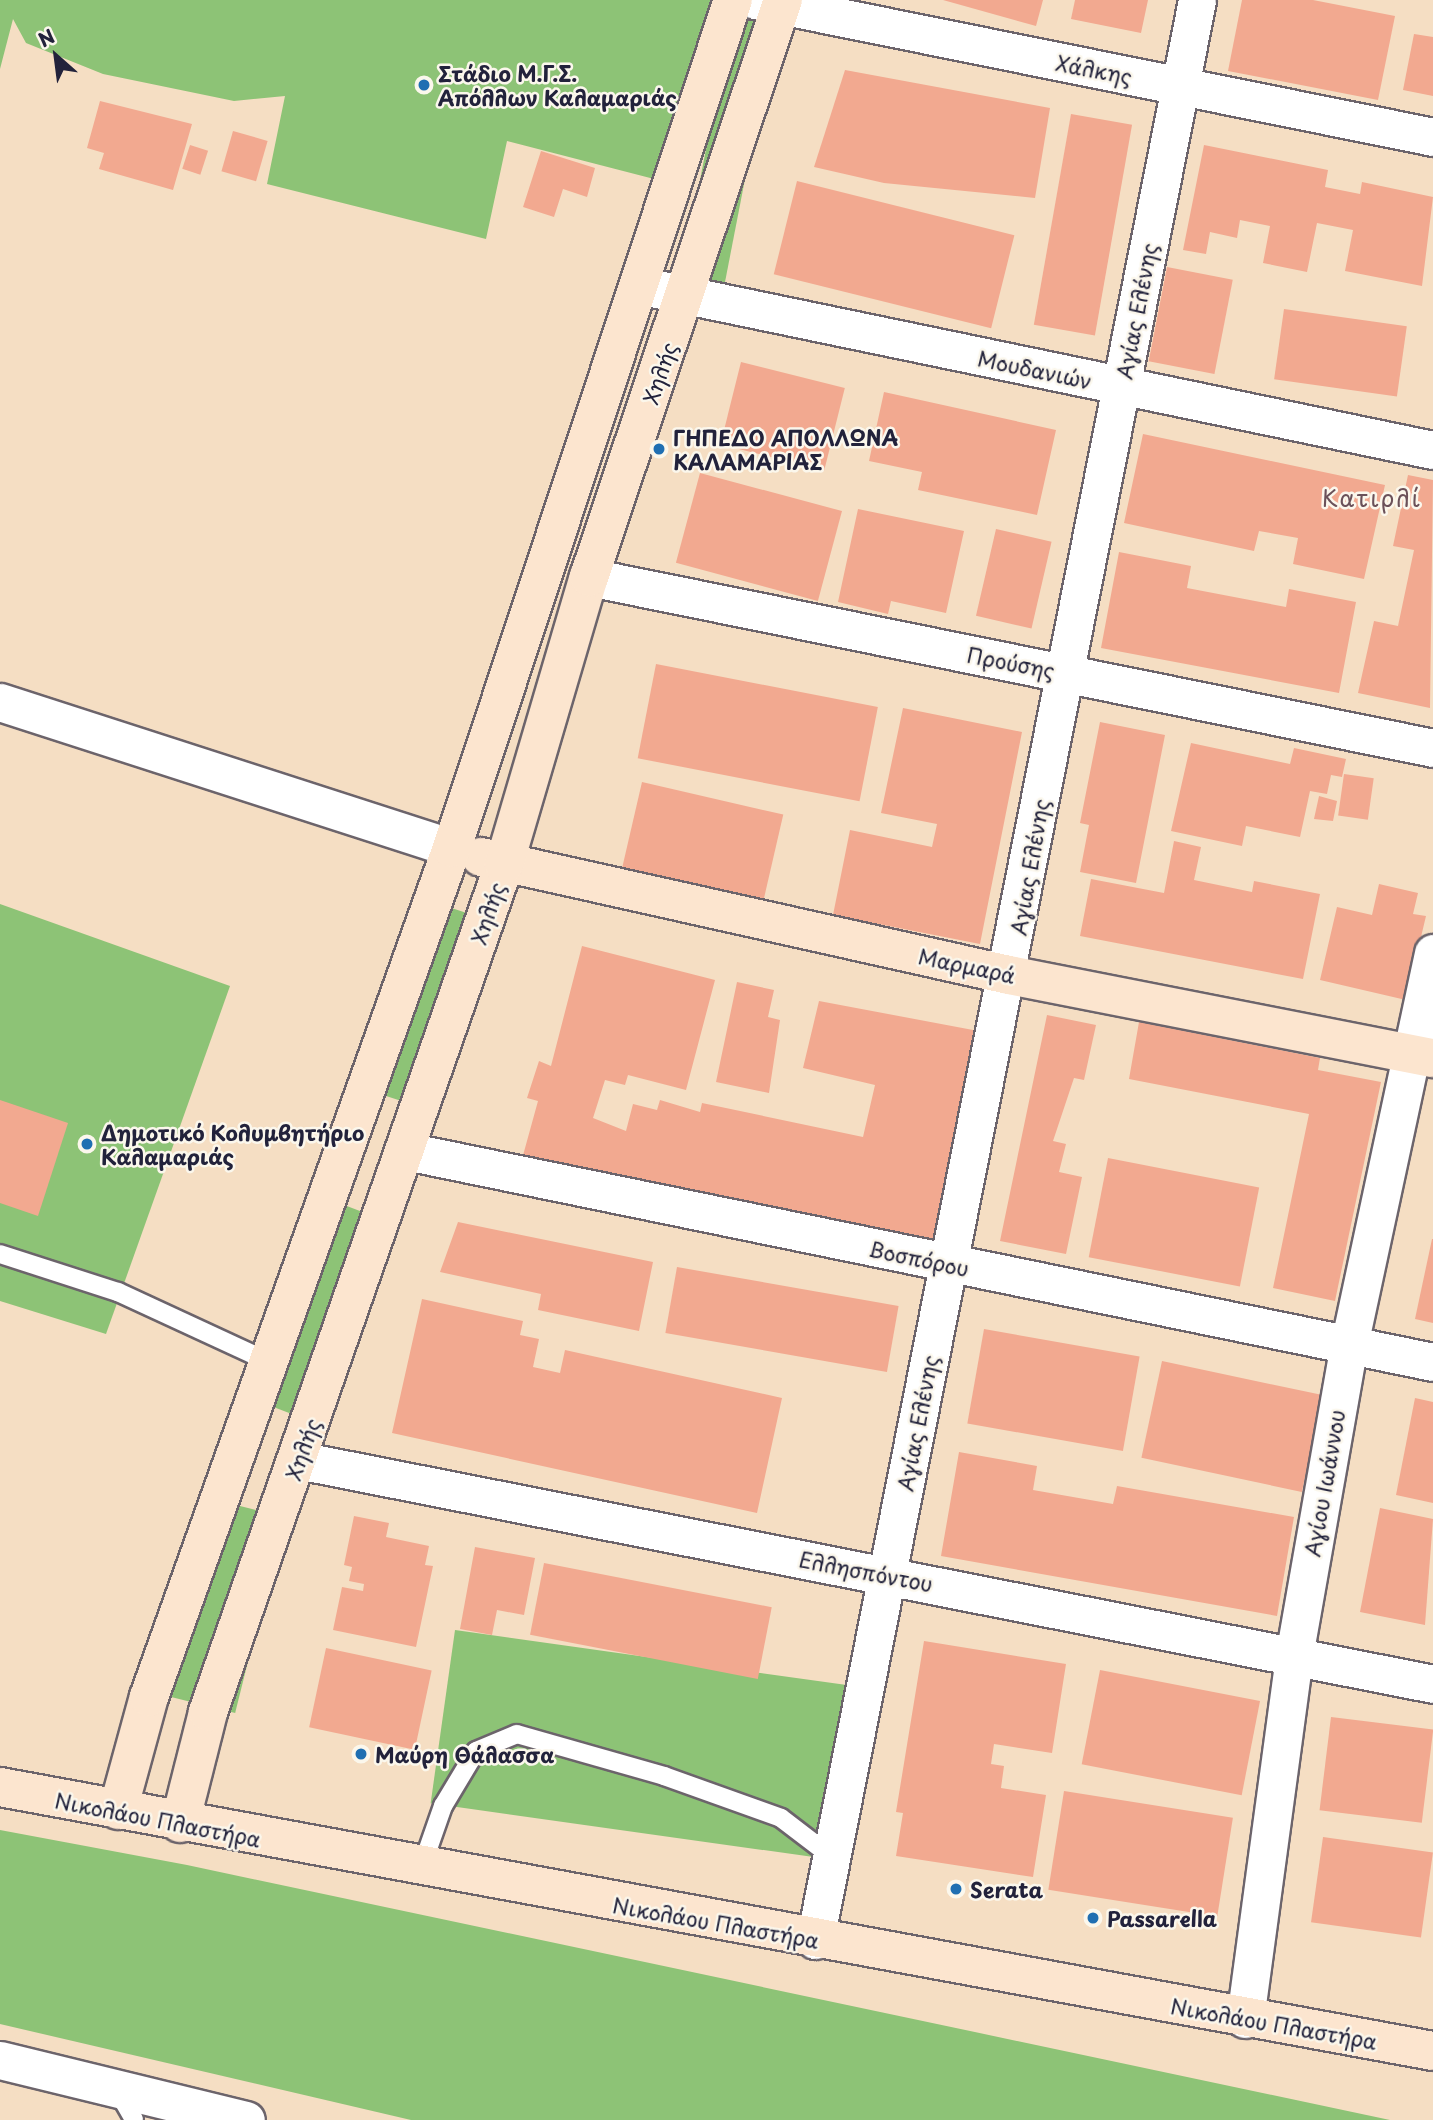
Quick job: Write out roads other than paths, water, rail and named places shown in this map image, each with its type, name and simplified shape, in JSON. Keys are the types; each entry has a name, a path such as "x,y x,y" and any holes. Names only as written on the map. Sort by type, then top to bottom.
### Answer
{"main road":[{"path":"118,1810 149,1696 452,848 733,0"},
{"name":"Χηλής","path":"180,1822 208,1712 406,1151 503,865 589,576 685,295 773,2"},
{"name":"Μαρμαρά","path":"452,848 503,865 1009,975 1424,1056"},
{"name":"Νικολάου Πλαστήρα","path":"0,1787 421,1869 1433,2051"}],"street":[{"name":"Αγίας Ελένης","path":"816,1940 948,1264 1009,975 1065,673 1197,0"},
{"name":"Χάλκης","path":"773,2 1433,137"},
{"name":"Μουδανιών","path":"638,285 1433,450"},
{"name":"Προύσης","path":"589,576 1433,748"},
{"path":"0,702 452,848"},
{"name":"Αγίου Ιωάννου","path":"1245,2019 1294,1656 1349,1345 1424,1056 1433,953"},
{"name":"Βοσπόρου","path":"406,1151 1433,1362"},
{"name":"Ελλησπόντου","path":"298,1461 1433,1684"},
{"path":"0,2060 246,2120"}],"lane":[{"path":"0,1254 118,1292 267,1361"},
{"path":"421,1869 443,1806 476,1751 517,1734 664,1776 781,1818 832,1857"},
{"path":"115,2087 134,2120"}],"place":[{"name":"Στάδιο Μ.Γ.Σ. Απόλλων Καλαμαριάς","path":"424,85"},
{"name":"ΓΗΠΕΔΟ ΑΠΟΛΛΩΝΑ ΚΑΛΑΜΑΡΙΑΣ","path":"659,449"},
{"name":"Δημοτικό Κολυμβητήριο Καλαμαριάς","path":"87,1144"},
{"name":"Μαύρη Θάλασσα","path":"361,1754"},
{"name":"Serata","path":"956,1889"},
{"name":"Passarella","path":"1093,1918"}],"district":[{"name":"Κατιρλί","path":"1372,498"}]}
